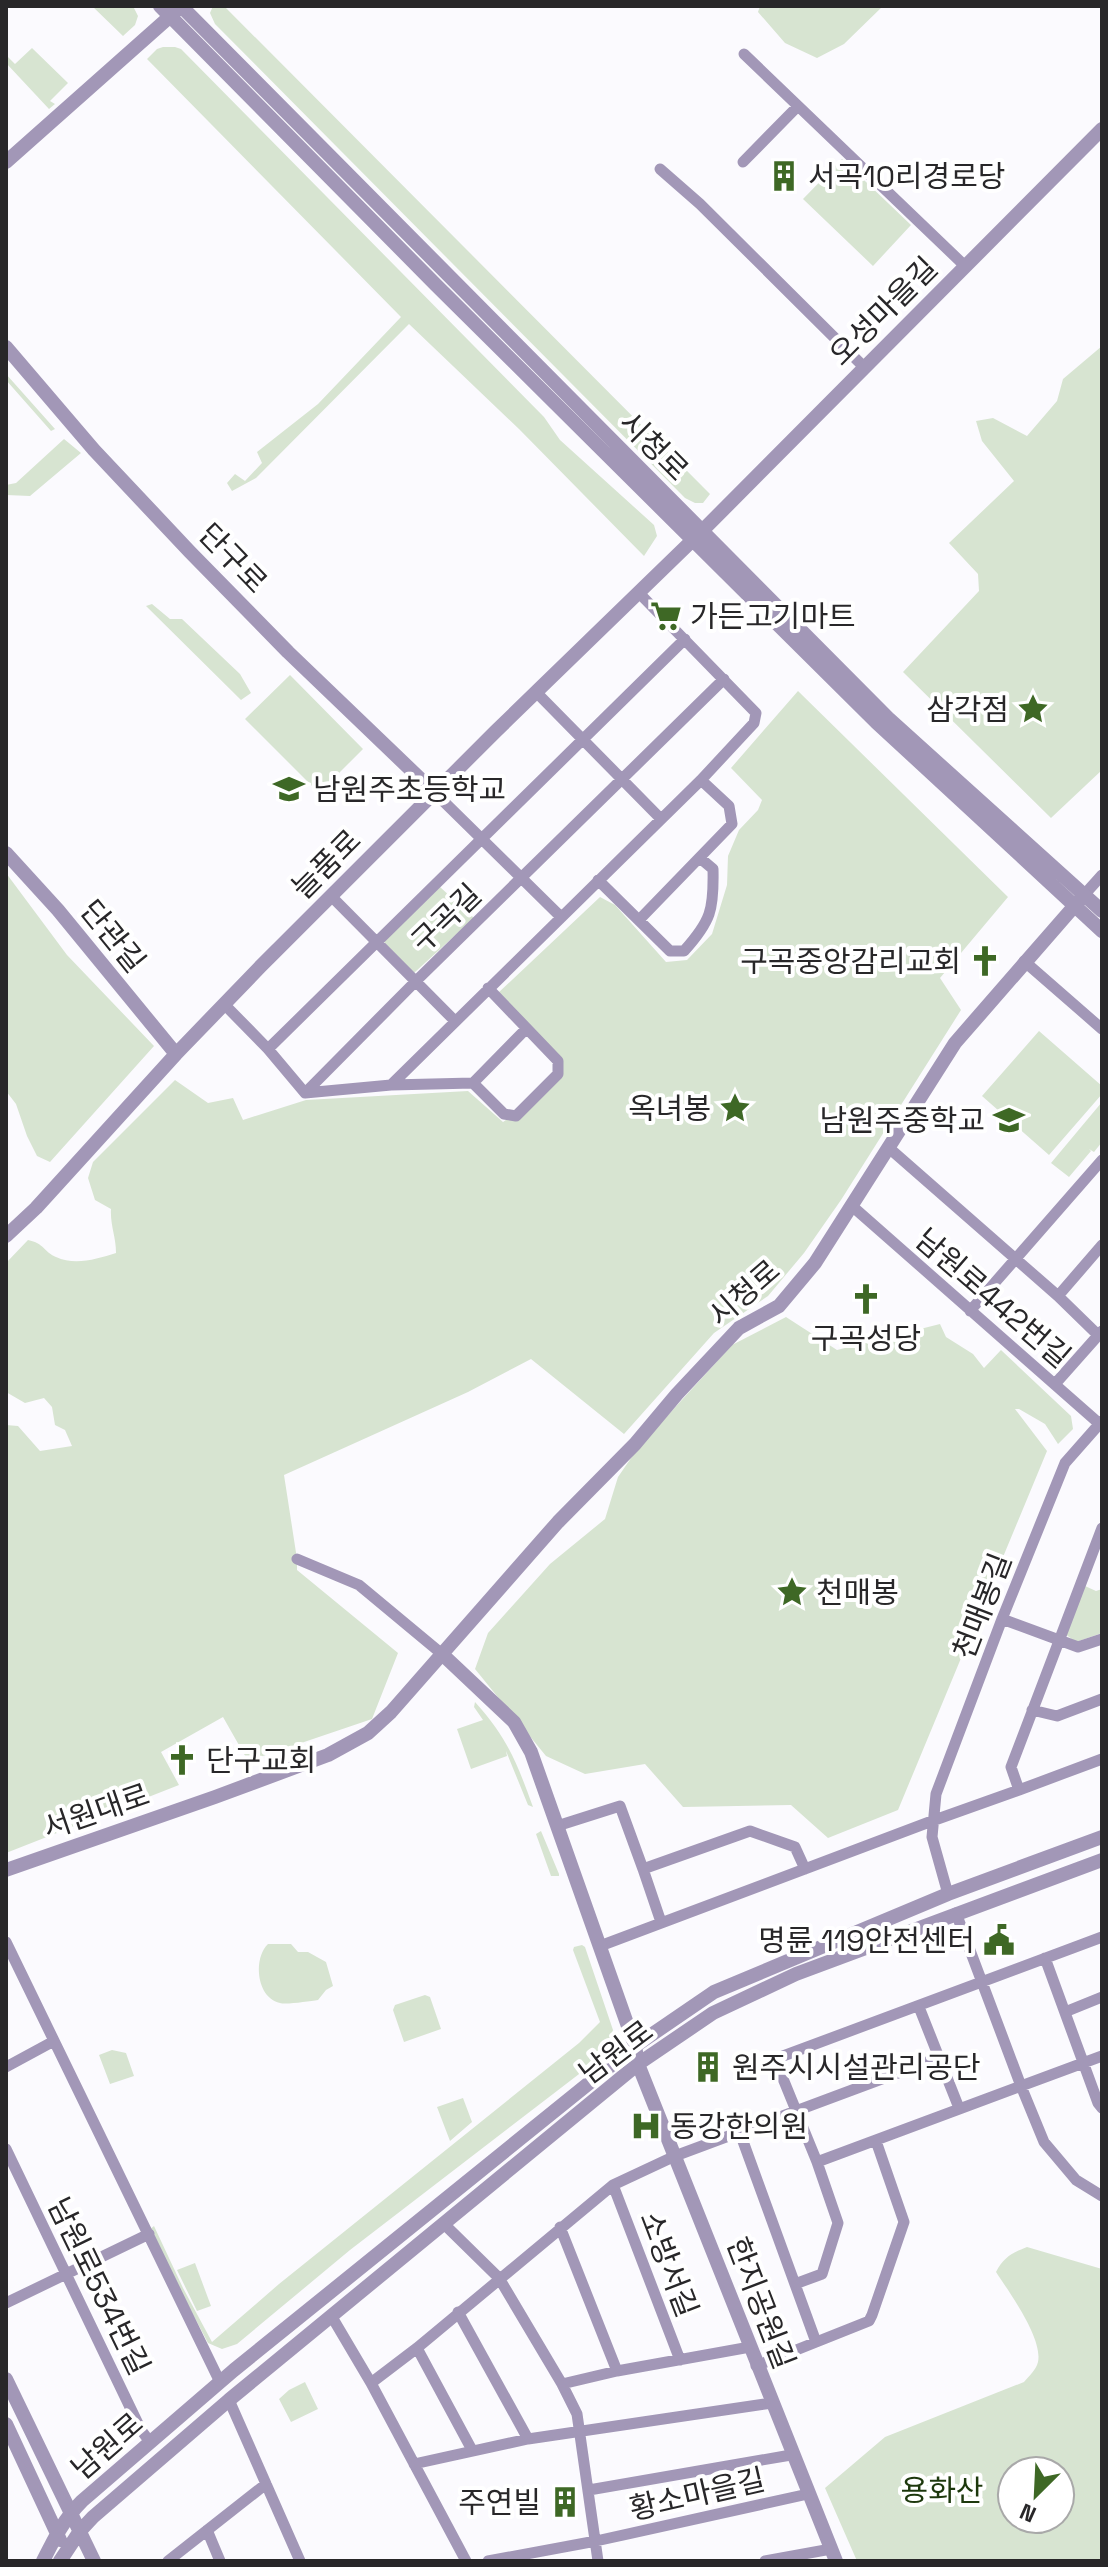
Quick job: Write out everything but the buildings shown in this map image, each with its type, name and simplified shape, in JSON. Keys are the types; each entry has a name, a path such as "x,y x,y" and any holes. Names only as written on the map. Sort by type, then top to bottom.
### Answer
{"street":[{"path":"6,162 175,8"},
{"name":"시청로","path":"175,8 698,535 1079,900 1102,931"},
{"path":"744,54 965,266"},
{"path":"743,162 798,106"},
{"name":"오성마을길","path":"698,535 1102,129"},
{"path":"660,169 700,204 864,367"},
{"name":"단구로","path":"6,347 94,450 190,552 288,652 435,793"},
{"name":"늘품로","path":"6,1236 36,1208 224,1004 698,535"},
{"path":"391,1085 701,780 754,723 756,713 639,593"},
{"name":"구곡길","path":"268,1049 685,639"},
{"name":"구곡길","path":"305,1093 724,679"},
{"path":"537,693 660,818"},
{"path":"639,920 732,824 729,806 701,780"},
{"path":"435,793 560,916"},
{"name":"단관길","path":"6,853 58,910 176,1054"},
{"path":"598,880 670,951 684,951 703,931 710,917 713,869 700,858"},
{"path":"1079,900 1102,875"},
{"path":"331,896 455,1021"},
{"name":"시청로","path":"1079,900 1102,911"},
{"name":"시청로","path":"442,1654 558,1522 635,1444 739,1328 779,1306 815,1263 955,1043 1079,900"},
{"path":"1024,961 1102,1029"},
{"path":"473,1083 504,1114 516,1116 558,1074 558,1061 488,988"},
{"path":"224,1004 305,1093 391,1085 473,1083 526,1029"},
{"path":"889,1148 1100,1333 1055,1384"},
{"path":"970,1311 1102,1160"},
{"path":"1091,1172 1102,1182"},
{"name":"남원로442번길","path":"852,1206 1101,1424"},
{"path":"1058,1296 1102,1245"},
{"name":"천매봉길","path":"948,1894 932,1837 936,1794 1065,1463 1101,1424"},
{"path":"1019,1790 1011,1767 1102,1528"},
{"name":"남원로","path":"297,1559 359,1585 442,1654 514,1722 531,1752 635,2046"},
{"path":"1002,1619 1078,1647 1102,1639"},
{"name":"서원대로","path":"6,1870 328,1755 368,1733 391,1712 442,1654"},
{"path":"1032,1710 1057,1716 1102,1699"},
{"path":"600,1946 1102,1759"},
{"path":"557,1826 620,1806 661,1922"},
{"path":"643,1869 750,1831 795,1847 805,1869"},
{"name":"남원로","path":"43,2561 70,2513 150,2442 635,2046 714,1992 948,1894 1102,1837"},
{"name":"남원로","path":"65,2558 80,2531 93,2517 229,2400 638,2064 713,2013 796,1974 1102,1860"},
{"path":"948,1894 1044,2142 1076,2180 1102,2196"},
{"path":"795,2284 822,2274 838,2223 775,2059 1102,1937"},
{"path":"6,1942 229,2400 300,2561"},
{"path":"1045,1958 1102,2108"},
{"path":"1065,2012 1102,1997"},
{"path":"919,2007 959,2108"},
{"path":"6,2067 54,2041"},
{"name":"한지공원길","path":"635,2046 638,2064 833,2555"},
{"path":"817,2162 1102,2056"},
{"name":"소방서길","path":"371,2383 613,2185 675,2156 938,2058"},
{"path":"740,2133 816,2342"},
{"path":"756,2366 869,2321 904,2222 876,2141"},
{"name":"남원로534번길","path":"6,2149 141,2430 150,2442"},
{"name":"소방서길","path":"613,2185 680,2360"},
{"name":"황소마을길","path":"444,2224 499,2278 577,2414 598,2561"},
{"path":"560,2227 617,2371"},
{"path":"6,2303 149,2234"},
{"path":"458,2312 528,2439"},
{"path":"332,2317 371,2383 466,2561"},
{"path":"562,2384 750,2347"},
{"path":"417,2348 472,2450"},
{"path":"6,2379 94,2561"},
{"path":"414,2464 528,2439 772,2403"},
{"path":"6,2424 65,2558"},
{"name":"황소마을길","path":"589,2490 791,2455"},
{"path":"168,2561 266,2484"},
{"name":"황소마을길","path":"488,2561 596,2541 808,2494"},
{"path":"207,2530 220,2561"},
{"path":"765,2561 833,2555"}],"green space":[{"path":"92,6 133,6 138,16 135,25 123,36"},
{"path":"213,6 224,6 710,494 703,503 685,498 215,24 210,13"},
{"path":"760,6 883,6 844,44 817,58 785,43 758,12"},
{"path":"163,47 181,49 544,417 560,440 654,525 657,536 644,556 519,429 409,324 256,478 232,491 227,483 235,474 245,481 262,463 257,452 318,404 401,317 147,59"},
{"path":"32,48 68,83 50,101 55,104 49,109 6,63 6,55 15,64"},
{"path":"842,159 911,225 873,266 803,199"},
{"path":"1102,346 1102,770 1051,818 903,672 979,591 978,574 949,543 1014,481 982,441 976,421 993,418 1027,436 1057,401 1063,379"},
{"path":"6,374 55,429 51,431 6,380"},
{"path":"64,439 81,453 30,496 6,495 6,485 16,483"},
{"path":"152,604 170,619 182,619 240,674 251,693 241,700 146,606"},
{"path":"290,675 363,749 319,793 245,719"},
{"path":"798,691 1008,897 940,978 961,1010 841,1200 804,1253 768,1296 714,1333 624,1434 531,1359 468,1392 284,1475 297,1570 398,1653 372,1719 248,1761 223,1717 161,1752 179,1785 6,1853 6,1425 18,1426 40,1451 72,1446 65,1430 55,1425 52,1407 44,1398 25,1403 6,1392 6,1263 28,1240 63,1260 94,1259 116,1253 111,1209 95,1200 88,1178 93,1162 175,1080 208,1103 233,1098 243,1120 306,1100 468,1091 503,1122 536,1100 559,1078 560,1057 497,994 600,897 615,905 666,962 687,960 712,934 727,885 728,856 739,830 758,810 762,800 731,768"},
{"path":"6,873 67,955 154,1046 50,1162 37,1156 16,1104 6,1091"},
{"path":"440,887 474,918 414,973 384,942"},
{"path":"1039,1031 1102,1086 1102,1094 1049,1155 982,1096"},
{"path":"1102,1102 1102,1142 1094,1152 1089,1149 1091,1151 1069,1177 1051,1163"},
{"path":"786,1317 837,1350 940,1324 946,1337 973,1354 984,1368 1001,1350 1071,1416 1073,1429 1058,1444 1045,1424 1015,1409 1047,1451 898,1810 828,1838 791,1805 683,1807 645,1764 585,1774 546,1756 475,1669 488,1633 550,1564 605,1519 618,1477 638,1448 732,1345"},
{"path":"1085,1586 1096,1591 1102,1589 1102,1633 1076,1642 1065,1634"},
{"path":"475,1702 510,1751 533,1807 528,1805 506,1751 507,1756 471,1769 457,1729 483,1720 474,1707"},
{"path":"541,1831 559,1876 551,1876 536,1834"},
{"path":"268,1944 291,1944 298,1952 308,1952 326,1962 333,1986 318,2000 283,2003 272,2000 259,1977 260,1958"},
{"path":"582,1945 613,2030 607,2049 583,2071 350,2250 237,2344 222,2349 208,2343 149,2230 154,2226 212,2342 279,2284 579,2043 600,2022 573,1950"},
{"path":"425,1995 430,1997 441,2029 404,2042 393,2010 395,2005"},
{"path":"112,2050 126,2053 134,2076 110,2084 99,2055"},
{"path":"463,2098 472,2122 450,2141 437,2107"},
{"name":"용화산","path":"1027,2247 1102,2269 1102,2561 857,2561 825,2488 885,2437 1024,2382 1036,2368 1038,2352 1030,2328 996,2272 1013,2254"},
{"path":"195,2263 211,2306 197,2311 177,2270"},
{"path":"305,2382 318,2409 291,2422 279,2399"}],"place":[{"name":"서곡10리경로당","path":"784,176"},
{"name":"가든고기마트","path":"666,616"},
{"name":"삼각점","path":"1033,709"},
{"name":"남원주초등학교","path":"289,789"},
{"name":"구곡중앙감리교회","path":"985,961"},
{"name":"옥녀봉","path":"735,1108"},
{"name":"남원주중학교","path":"1009,1120"},
{"name":"구곡성당","path":"866,1299"},
{"name":"천매봉","path":"792,1592"},
{"name":"단구교회","path":"182,1760"},
{"name":"명륜 119안전센터","path":"999,1940"},
{"name":"원주시시설관리공단","path":"708,2067"},
{"name":"동강한의원","path":"646,2126"},
{"name":"주연빌","path":"565,2502"}]}
